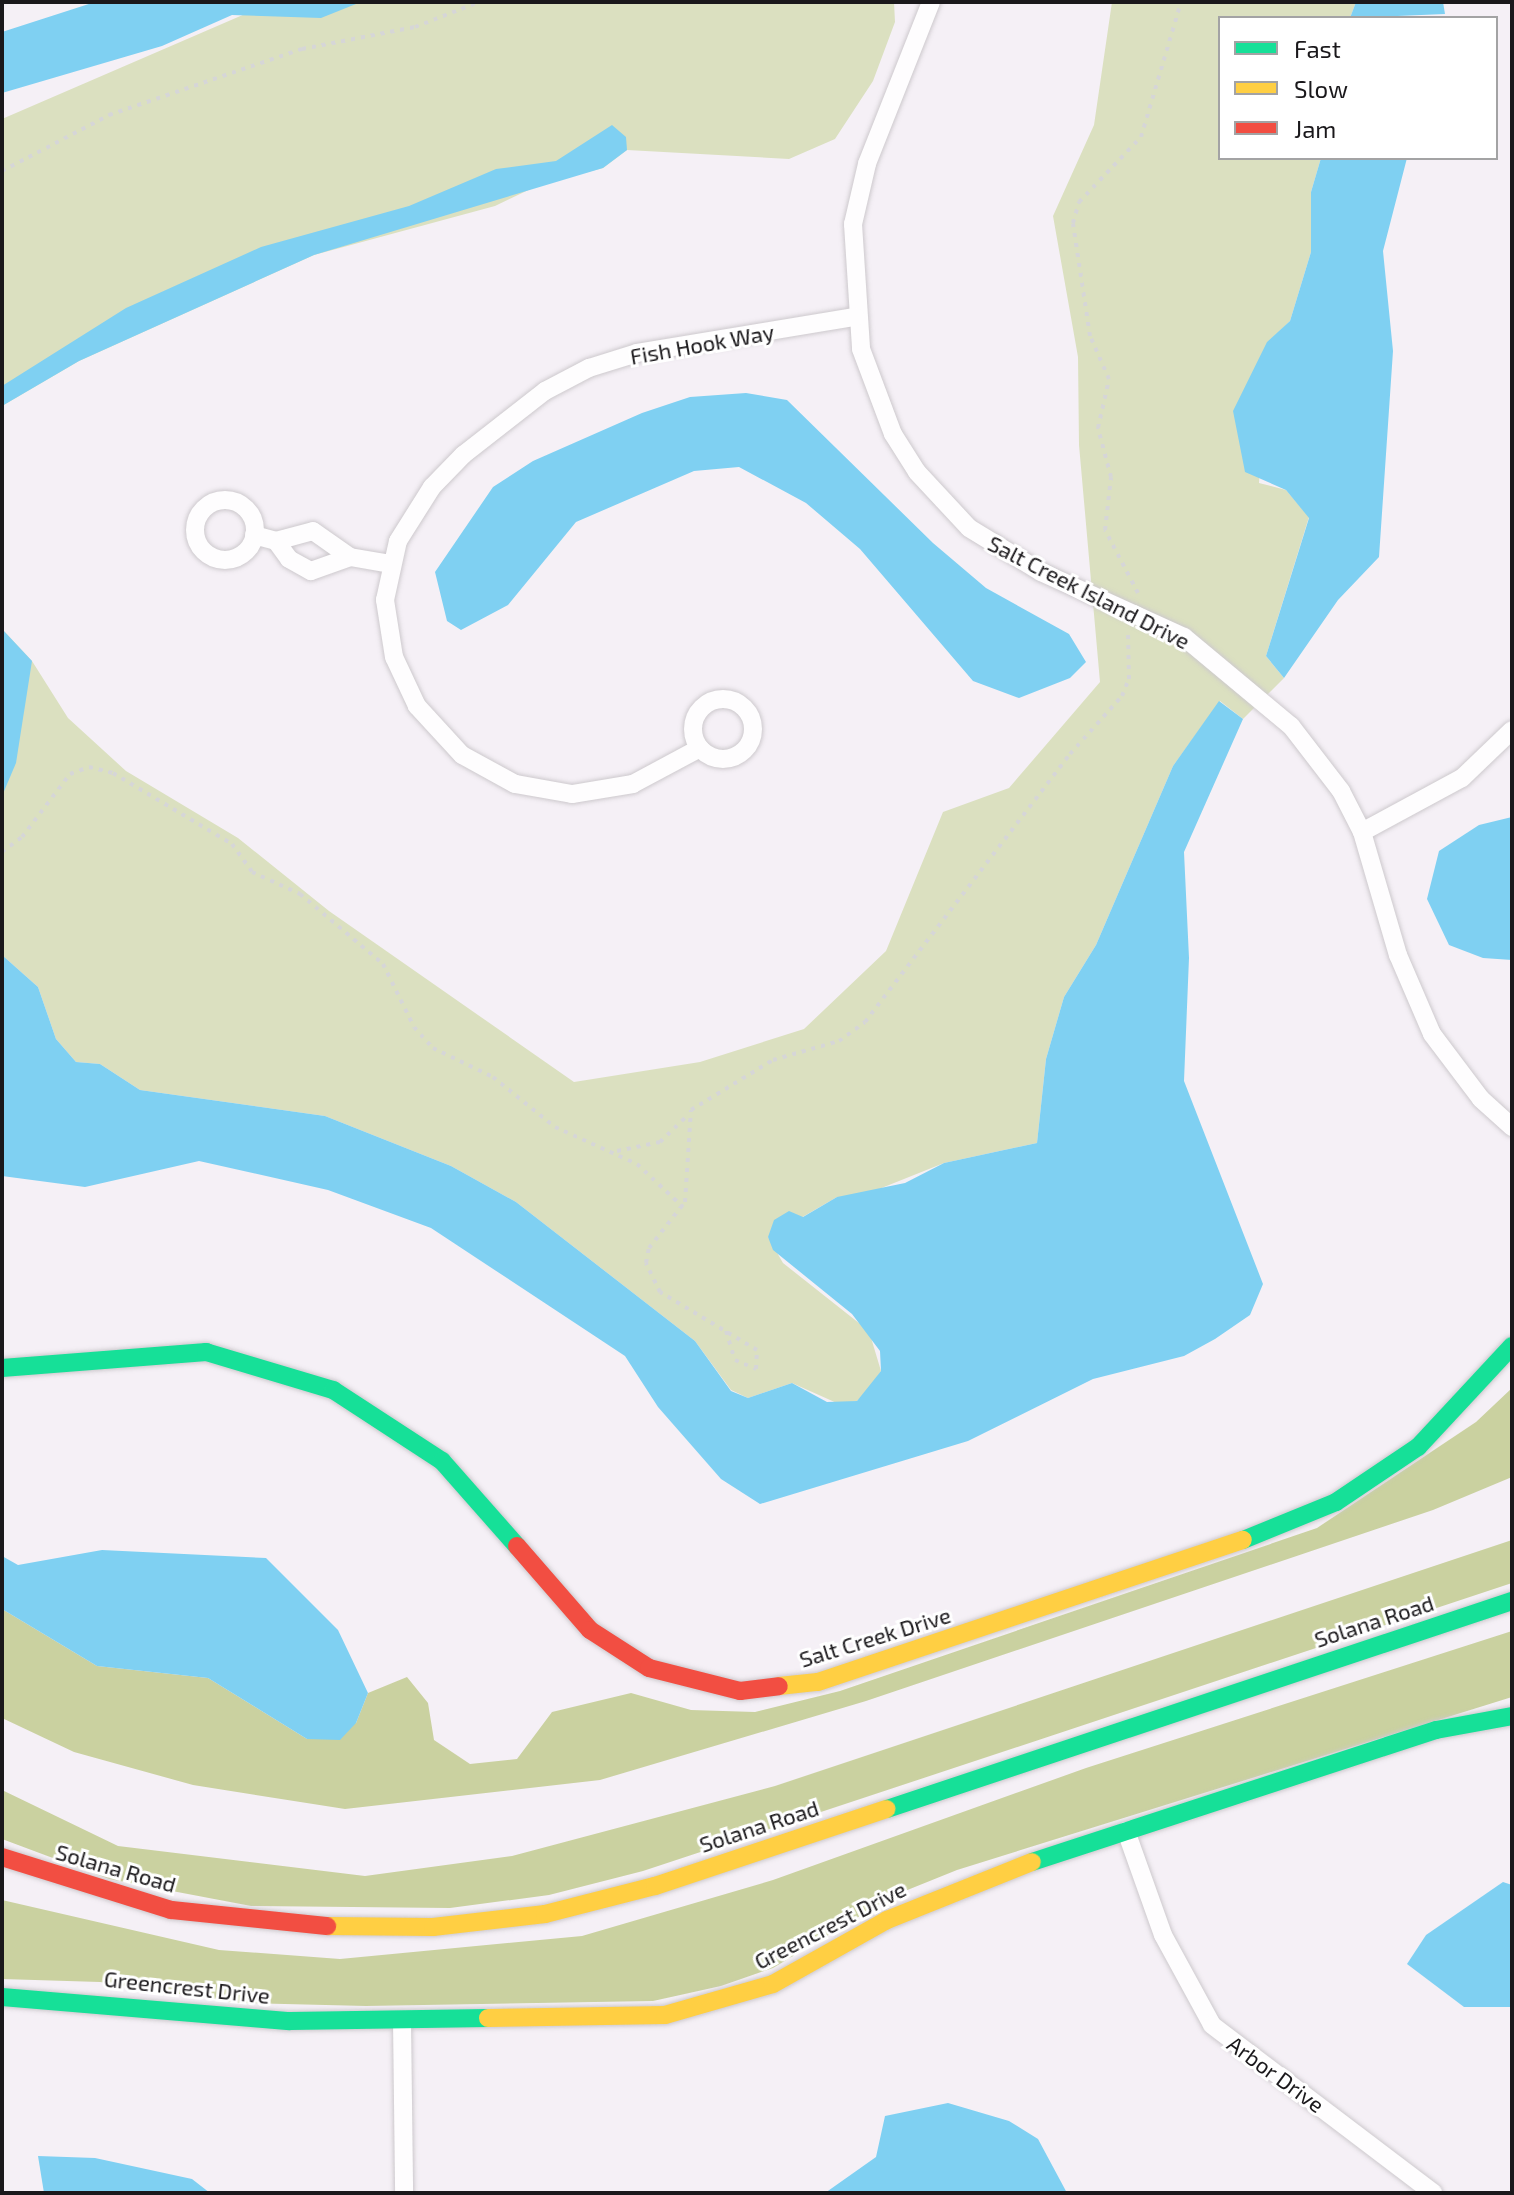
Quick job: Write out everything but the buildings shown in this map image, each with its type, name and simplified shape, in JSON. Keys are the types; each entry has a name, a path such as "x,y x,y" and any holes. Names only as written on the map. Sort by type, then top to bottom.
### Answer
{"street":[{"name":"Salt Creek Island Drive","path":"931,2 858,194 855,317 873,393 901,446 943,503 1007,554 1135,611 1184,637 1262,696 1319,758 1362,832 1413,998 1451,1063 1512,1127"},
{"name":"Fish Hook Way","path":"700,748 670,769 603,791 538,790 482,769 434,728 404,683 387,631 391,564 413,512 432,487 545,391 637,353 855,317"},
{"path":"254,535 276,541 313,531 350,557 391,564"},
{"path":"276,541 289,559 311,571 350,557"},
{"path":"1362,832 1462,778 1512,730"},
{"name":"Salt Creek Drive","path":"2,1368 206,1352 333,1390 442,1461 482,1500 590,1630 678,1679 740,1691 818,1682 1279,1528 1336,1502 1418,1447 1512,1346"},
{"name":"Solana Road","path":"2,1857 171,1910 288,1926 433,1927 545,1914 655,1886 1512,1601"},
{"name":"Greencrest Drive","path":"2,1997 247,2019 617,2020 725,2002 773,1984 947,1892 1436,1730 1512,1716"},
{"name":"Arbor Drive","path":"1126,1831 1163,1935 1212,2025 1433,2193"},
{"path":"402,2020 404,2193"}],"path":[{"path":"2,171 109,115 302,49 415,27 479,2"},
{"path":"614,1151 660,1142 717,1089 773,1060 839,1041 865,1022 1070,754 1122,696 1139,597 1105,530 1111,477 1098,428 1109,379 1090,336 1073,223 1079,202 1141,137 1181,2"},
{"path":"2,852 22,837 70,774 89,767 113,773 232,844 252,872 300,894 383,964 414,1027 433,1048 493,1077 555,1127 614,1151 683,1207"},
{"path":"690,1114 683,1207 649,1248 648,1274 660,1292 726,1331 757,1350 756,1369 735,1360 726,1331"}],"green space":[{"path":"273,2 894,2 895,22 873,81 835,139 789,159 627,150 603,168 541,184 495,206 314,255 79,361 2,406 2,119"},
{"path":"1112,2 1356,2 1351,16 1218,16 1218,160 1320,160 1311,192 1311,252 1290,321 1267,343 1259,483 1286,490 1309,517 1266,656 1284,678 1243,719 1220,701 1173,766 1096,945 1064,997 1046,1059 1037,1143 944,1163 859,1197 837,1197 768,1237 783,1263 869,1331 881,1371 857,1401 839,1404 792,1383 748,1398 731,1390 695,1341 516,1202 451,1166 325,1116 140,1090 100,1064 76,1062 56,1039 38,987 2,955 2,629 32,661 68,718 126,771 238,838 329,911 574,1082 700,1062 804,1029 886,951 943,812 1009,788 1100,682 1079,445 1078,357 1053,216 1094,125"},
{"path":"1512,1388 1512,1477 1433,1510 866,1701 600,1780 345,1809 193,1785 74,1752 2,1718 2,1609 97,1666 208,1678 307,1739 356,1723 368,1693 407,1677 428,1703 434,1740 470,1764 517,1759 552,1712 631,1693 691,1710 755,1712 840,1691 1317,1528 1476,1422"},
{"path":"1512,1540 1512,1583 643,1871 549,1895 450,1908 251,1906 109,1879 2,1839 2,1790 118,1846 365,1876 512,1856 775,1786"},
{"path":"1512,1631 1512,1697 957,1870 895,1895 773,1968 721,1986 653,2001 366,2006 239,2003 100,1982 2,1979 2,1900 219,1950 340,1959 582,1936 773,1880 1086,1768"}],"water":[{"path":"95,2 361,2 321,18 232,15 162,46 2,93 2,32"},
{"path":"1356,2 1443,2 1445,14 1398,16 1351,16"},
{"path":"612,125 626,137 627,150 603,168 314,255 79,361 2,406 2,386 126,308 261,247 409,206 496,169 556,161"},
{"path":"1320,160 1406,160 1383,251 1393,351 1379,557 1338,600 1284,678 1266,656 1309,518 1286,490 1245,472 1233,411 1267,342 1290,321 1311,252 1311,192"},
{"path":"746,393 787,400 933,543 986,588 1069,634 1086,662 1070,678 1019,698 973,681 860,549 806,503 739,467 694,471 576,522 508,605 461,630 447,621 435,572 493,487 533,461 642,413 690,397"},
{"path":"2,629 32,661 16,763 2,796"},
{"path":"1219,701 1243,719 1184,852 1189,958 1184,1081 1263,1284 1250,1315 1184,1356 1093,1379 968,1441 760,1504 721,1479 658,1407 625,1356 431,1228 328,1190 199,1161 85,1187 2,1176 2,955 38,987 56,1039 76,1062 100,1064 140,1090 325,1116 451,1166 516,1202 695,1341 731,1391 748,1398 792,1383 827,1402 857,1401 881,1371 880,1351 852,1314 773,1250 768,1237 774,1220 789,1211 803,1217 837,1197 905,1183 944,1163 1037,1143 1046,1059 1064,997 1096,945 1173,766"},
{"path":"1512,817 1512,960 1483,958 1449,945 1427,899 1439,851 1479,825"},
{"path":"102,1550 266,1558 338,1630 368,1693 356,1723 340,1740 307,1739 208,1678 97,1666 2,1609 2,1556 18,1565"},
{"path":"1503,1882 1512,1885 1512,2007 1464,2007 1407,1964 1426,1935"},
{"path":"948,2103 1009,2121 1038,2139 1067,2193 825,2193 876,2157 885,2116"},
{"path":"38,2156 95,2158 192,2179 210,2193 44,2193"}],"traffic: fast":[{"path":"1243,1540 1336,1502 1418,1447 1512,1346"},
{"path":"2,1368 206,1352 333,1390 442,1461 517,1546"},
{"path":"887,1809 1512,1601"},
{"path":"1032,1862 1436,1730 1512,1716"},
{"path":"2,1997 290,2021 488,2018"}],"traffic: slow":[{"path":"779,1686 818,1682 1243,1540"},
{"path":"327,1926 433,1927 545,1914 655,1886 887,1809"},
{"path":"488,2018 665,2015 773,1984 887,1920 1032,1862"}],"traffic: jam":[{"path":"517,1546 590,1630 649,1668 740,1691 779,1686"},
{"path":"2,1857 171,1910 327,1926"}]}
